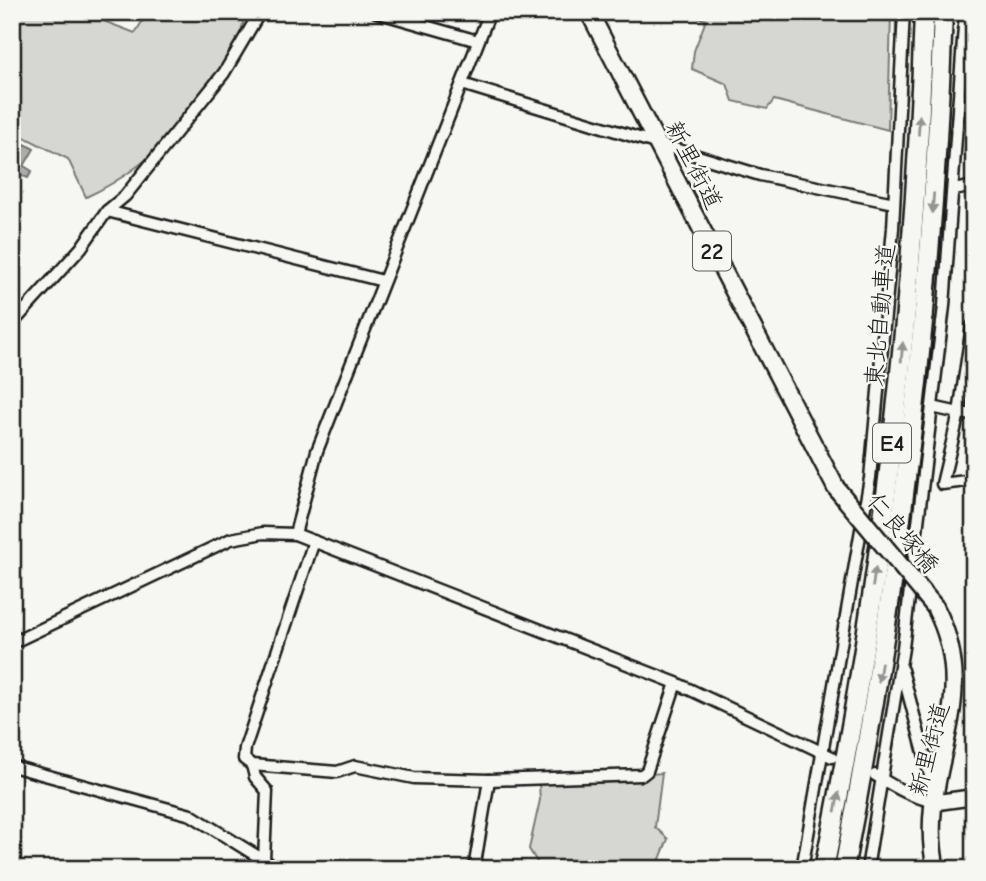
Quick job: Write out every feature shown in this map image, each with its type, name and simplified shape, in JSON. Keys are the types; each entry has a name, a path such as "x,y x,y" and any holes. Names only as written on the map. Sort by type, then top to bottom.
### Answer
{"highway":[{"name":"東北自動車道","path":"824,869 858,681 892,445 912,231 923,12"},
{"name":"東北自動車道","path":"844,869 878,684 911,446 931,231 943,12"}],"main road":[{"name":"新里街道","path":"589,12 836,488"},
{"name":"仁良塚橋","path":"836,488 935,607"},
{"name":"新里街道","path":"935,607 959,641 967,677 963,723 938,802 932,831 936,869"}],"street":[{"path":"12,324 81,248 107,211 125,196 224,73 260,12"},
{"path":"376,12 478,41"},
{"path":"295,534 317,451 490,12"},
{"path":"802,869 827,755 870,478 903,94 904,12"},
{"path":"867,869 879,778 901,666 932,407 964,188 956,97 965,12"},
{"path":"462,84 760,175 894,202"},
{"path":"107,211 383,281"},
{"path":"972,326 959,413 942,484 974,480"},
{"path":"932,407 974,415"},
{"path":"12,643 231,539 263,533 295,534 676,683 827,755"},
{"path":"314,541 245,748 244,759 252,765 337,772 355,766 414,778 489,780 642,775 647,772 676,683"},
{"path":"901,666 938,802"},
{"path":"252,765 255,777 267,791 264,860"},
{"path":"12,766 191,815 278,869"},
{"path":"879,778 925,800 938,802 974,797"},
{"path":"474,869 489,780"}],"shaded area":[{"path":"12,12 80,12 135,33 148,12 240,12 245,15 237,43 224,70 186,122 138,166 112,184 86,197 68,159 12,131"},
{"path":"680,12 891,12 888,130 774,100 767,109 733,101 727,84 692,69 694,51 706,20"},
{"path":"12,137 34,149 24,166 32,171 28,178 12,172"},
{"path":"662,773 655,827 668,839 656,869 535,869 537,862 529,849 540,800 539,784"}],"waterway":[{"path":"896,12 896,37"},
{"path":"970,86 965,151 970,184"},
{"path":"971,190 974,205"}],"tunnel":[{"path":"907,94 951,96"}]}
